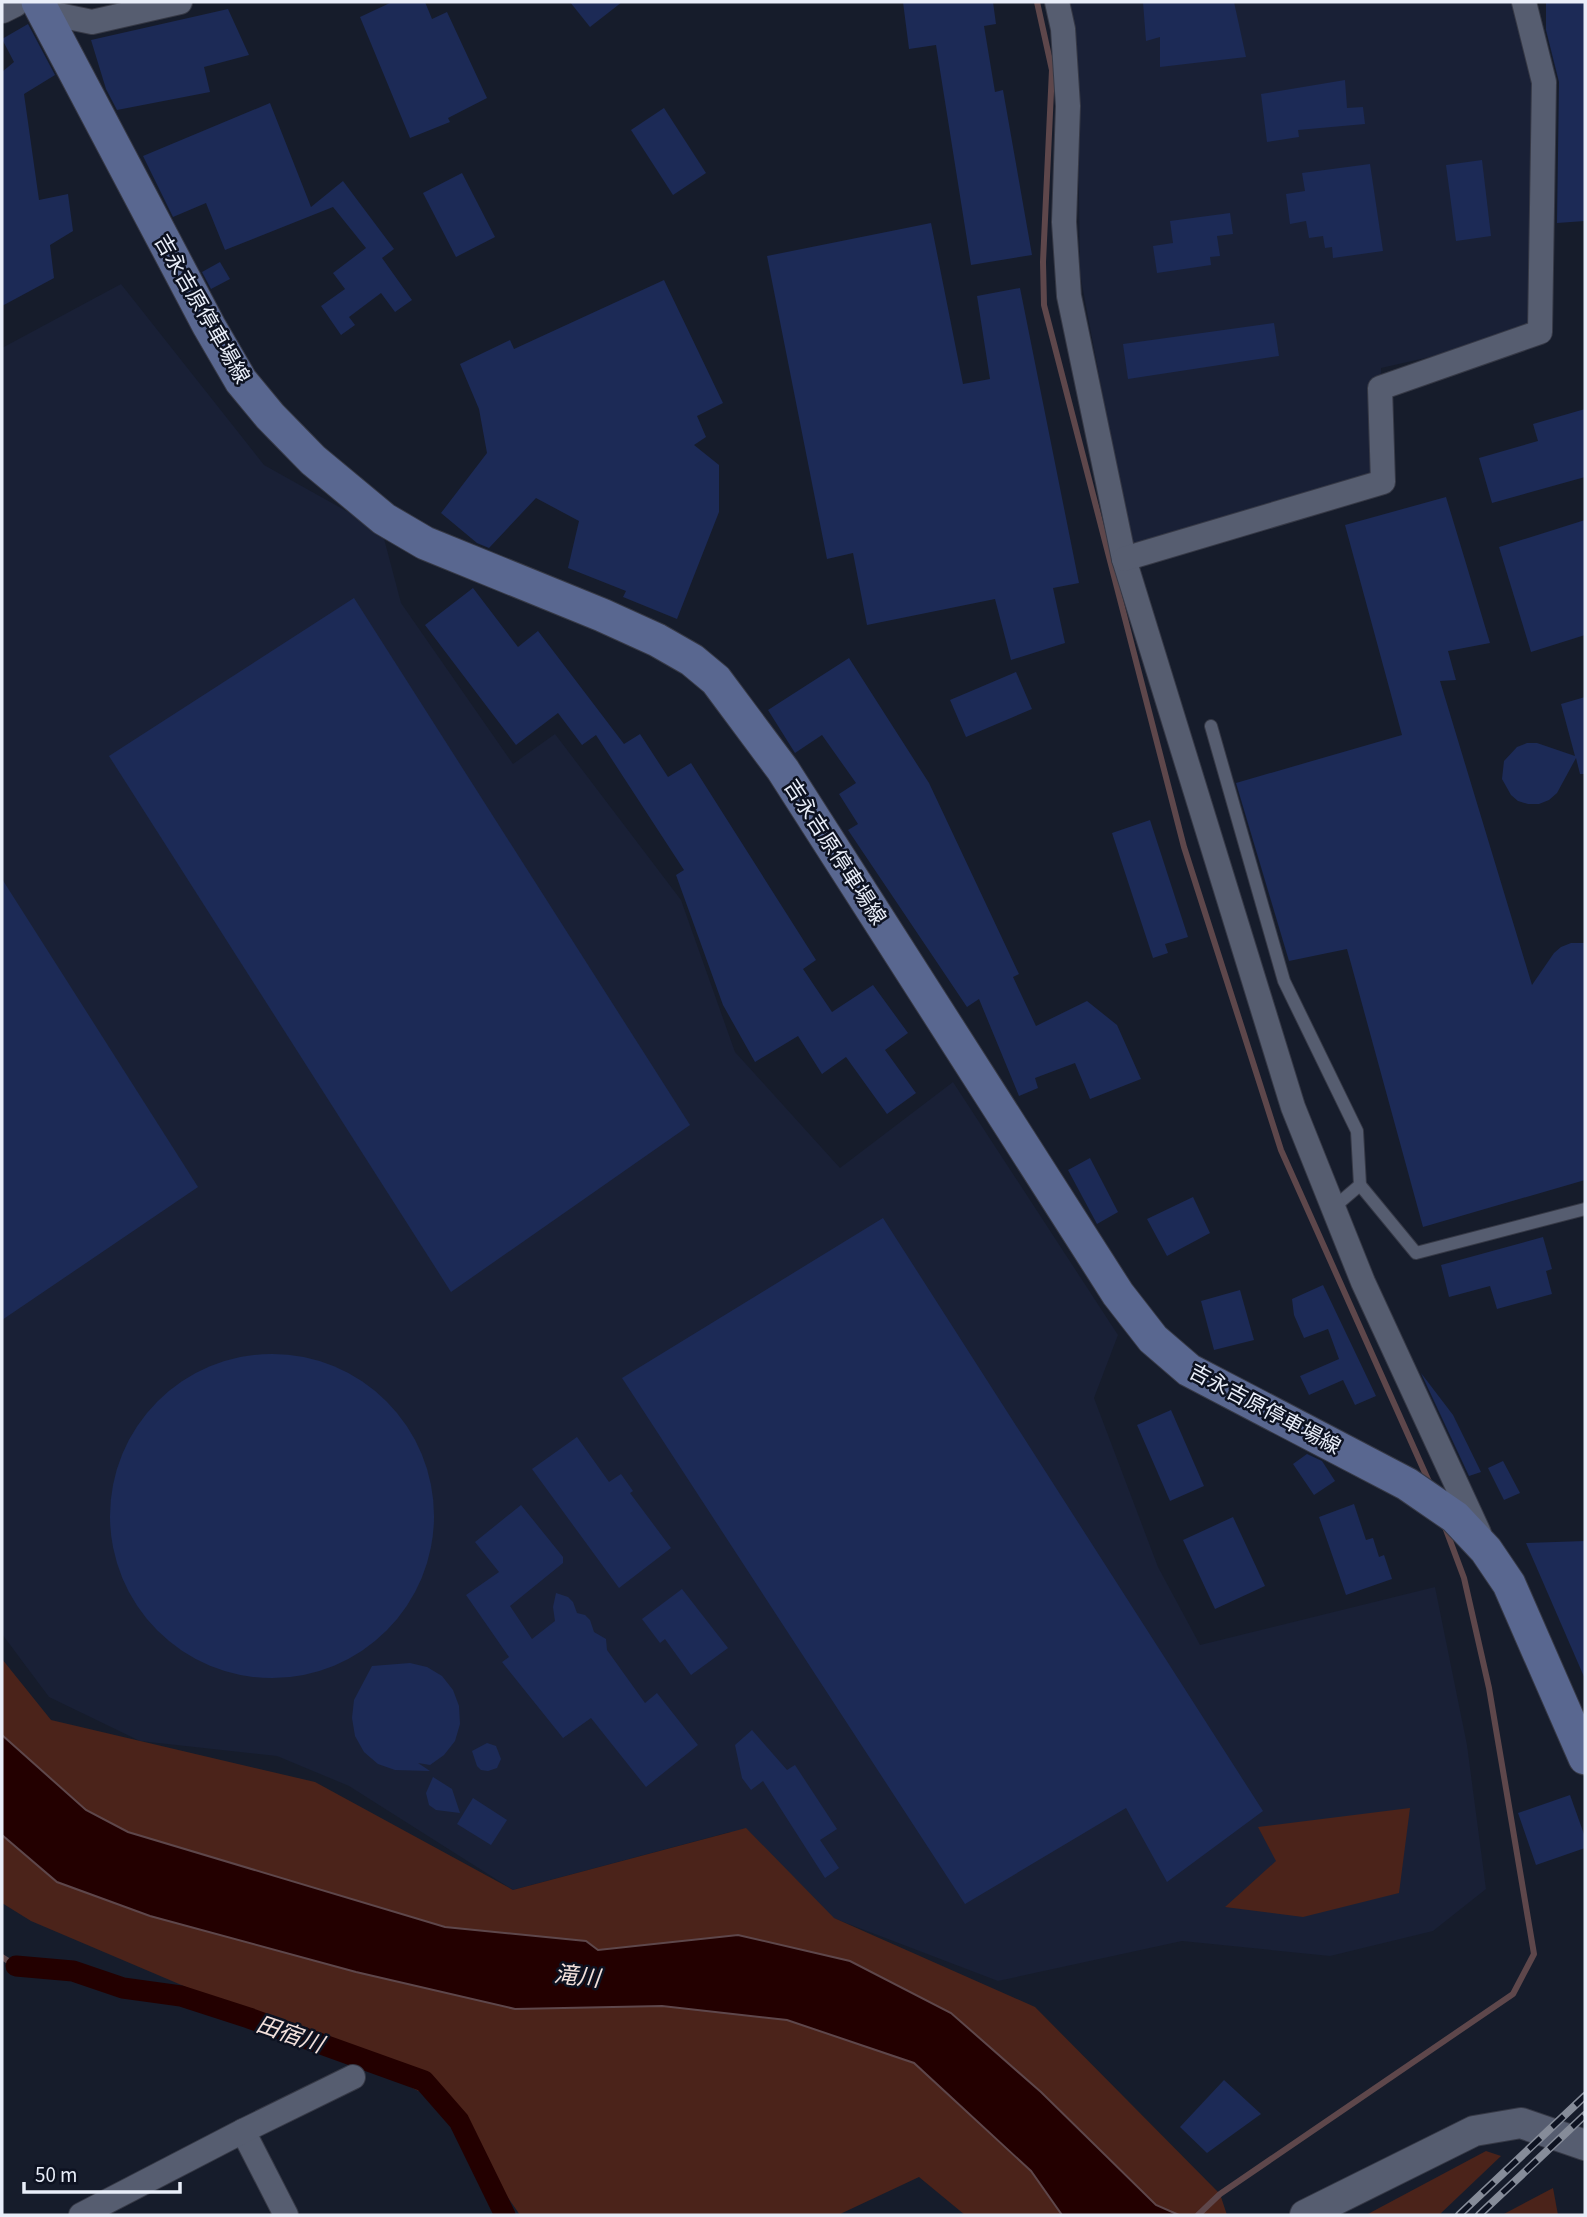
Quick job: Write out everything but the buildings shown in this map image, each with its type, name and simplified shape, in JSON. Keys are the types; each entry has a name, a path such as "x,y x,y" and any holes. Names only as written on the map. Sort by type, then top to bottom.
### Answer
{"main road":[{"name":"吉永吉原停車場線","path":"32,5 209,326 241,381 270,416 313,460 384,519 404,531 425,543 657,640 692,660 716,680 783,770 1118,1294 1153,1339 1189,1370 1406,1484 1455,1517 1486,1549 1510,1584 1585,1758"}],"street":[{"path":"2,8 32,5 92,22 180,2"},
{"path":"1057,2 1063,29 1068,106 1064,222 1069,296 1124,559 1293,1107 1363,1282 1486,1549"},
{"path":"1124,559 1383,482 1380,388 1539,332 1544,82 1524,2"},
{"path":"81,2215 353,2077"},
{"path":"1305,2215 1474,2131 1521,2123 1584,2147"},
{"path":"243,2131 286,2215"}],"lane":[{"path":"1211,726 1284,981 1357,1131 1360,1185 1416,1253 1585,1209"},
{"path":"1333,1208 1360,1185"}],"shaded area":[{"path":"1067,2 1517,2 1544,97 1540,332 1381,368 1383,482 1133,556 1080,274 1077,48"},
{"path":"121,284 264,465 382,531 401,603 513,764 555,734 681,900 735,1052 840,1168 953,1082 1118,1335 1094,1398 1158,1567 1200,1645 1435,1587 1467,1745 1486,1889 1433,1931 1330,1956 1182,1941 998,1981 833,1918 730,1832 513,1890 349,1786 277,1756 140,1741 49,1697 2,1634 2,348"},
{"path":"2,1659 51,1720 315,1782 513,1890 746,1828 834,1918 1035,2007 1220,2194 1227,2215 965,2215 919,2177 838,2215 520,2215 441,2102 339,2052 31,1921 2,1903"},
{"path":"1410,1808 1399,1893 1303,1917 1225,1907 1276,1861 1258,1827"},
{"path":"1486,2151 1501,2156 1439,2215 1366,2215"},
{"path":"1553,2188 1558,2215 1502,2215"}],"water":[{"name":"滝川","path":"2,1735 86,1810 128,1832 445,1927 586,1941 598,1950 738,1935 850,1961 951,2013 1041,2092 1156,2205 1179,2215 1062,2215 1031,2171 914,2063 787,2020 662,2006 515,2009 356,1972 150,1916 57,1882 2,1835"}],"waterway":[{"path":"1037,2 1052,70 1043,262 1044,305 1184,847 1281,1150 1430,1484"},
{"path":"1198,2215 1220,2194 1513,1994 1534,1954 1489,1688 1464,1578 1445,1527"},
{"name":"田宿川","path":"2,1957 16,1966"},
{"name":"田宿川","path":"16,1966 73,1971 123,1988 181,1996 424,2081 459,2121 505,2215"}],"railway":[{"path":"1459,2215 1585,2096"},
{"path":"1479,2215 1585,2115"}]}
